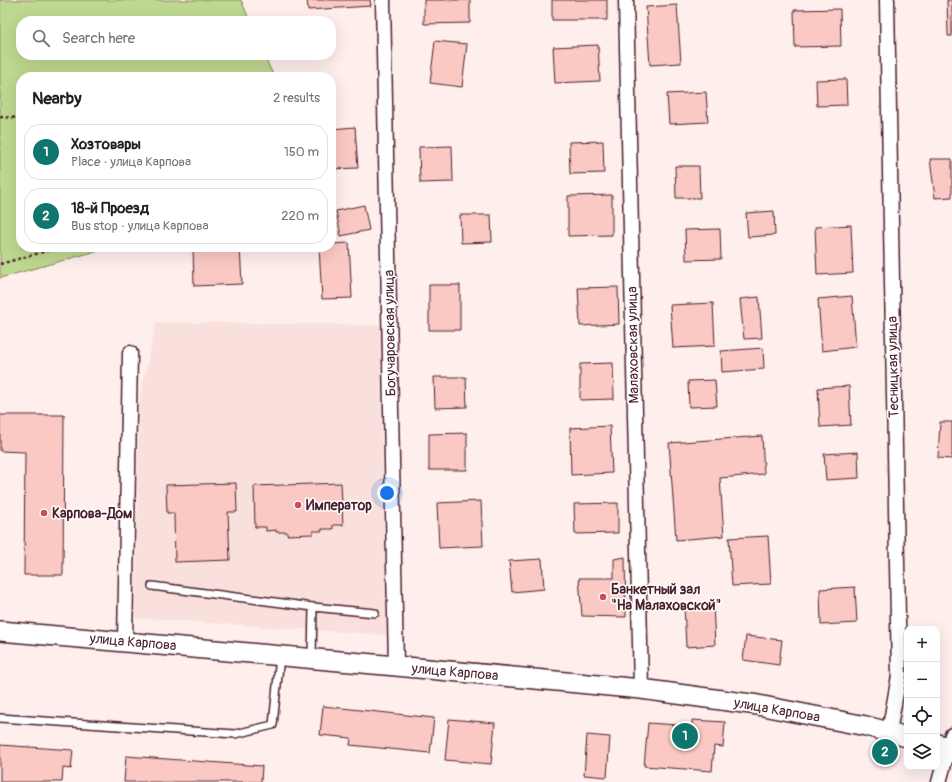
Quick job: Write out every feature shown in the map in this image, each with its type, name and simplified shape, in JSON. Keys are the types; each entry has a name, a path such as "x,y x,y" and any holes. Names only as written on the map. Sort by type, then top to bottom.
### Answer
{"main road":[{"name":"улица Карпова","path":"0,631 312,658 641,689 758,705 866,726 898,735"}],"street":[{"name":"Богучаровская улица","path":"383,0 396,666"},
{"name":"Малаховская улица","path":"626,0 641,689"},
{"name":"Тесницкая улица","path":"887,0 899,676 898,735"},
{"path":"125,642 130,353"},
{"path":"939,782 947,744"}],"lane":[{"path":"152,586 313,607 376,613"},
{"path":"312,658 313,607"},
{"path":"0,718 235,734 273,725 280,656"}],"path":[{"path":"0,117 16,118"},
{"path":"0,264 44,252"}],"shaded area":[{"path":"156,322 381,325 382,464 387,635 135,618 139,402"}],"green space":[{"path":"0,0 241,0 248,16 16,16 16,60 266,60 272,72 16,72 16,252 93,252 0,278"}],"building":[{"path":"307,0 370,0 371,6 308,10"},
{"path":"424,0 470,0 470,23 424,24"},
{"path":"552,0 607,0 607,20 552,20"},
{"path":"947,0 952,0 952,36 948,36"},
{"path":"677,5 681,63 650,65 646,7"},
{"path":"840,9 841,46 795,47 794,10"},
{"path":"435,41 467,44 462,87 430,83"},
{"path":"598,45 600,81 555,83 553,47"},
{"path":"846,79 847,105 817,106 816,80"},
{"path":"706,92 708,122 669,124 667,94"},
{"path":"355,127 358,168 336,169 336,129"},
{"path":"603,141 604,173 570,174 569,142"},
{"path":"452,146 453,182 420,183 419,147"},
{"path":"930,159 952,159 952,197 935,198"},
{"path":"675,166 699,166 700,198 676,198"},
{"path":"612,195 612,235 568,236 568,196"},
{"path":"364,205 369,230 341,236 336,211"},
{"path":"774,211 775,235 748,237 746,213"},
{"path":"460,215 491,215 492,242 461,243"},
{"path":"851,225 853,273 817,275 815,227"},
{"path":"720,229 721,259 686,260 685,230"},
{"path":"349,243 352,298 322,299 319,252 336,252 336,244"},
{"path":"193,252 240,252 242,284 194,286"},
{"path":"429,285 460,285 460,330 429,330"},
{"path":"618,287 619,324 580,326 578,288"},
{"path":"852,296 856,347 822,351 818,299"},
{"path":"759,297 762,338 744,339 740,299"},
{"path":"713,303 715,346 673,348 670,305"},
{"path":"763,348 764,369 722,372 721,351"},
{"path":"613,363 614,399 580,400 580,364"},
{"path":"434,377 466,377 467,407 435,408"},
{"path":"715,380 717,406 689,407 688,381"},
{"path":"849,386 851,425 820,427 818,388"},
{"name":"Карпова-Дом","path":"0,415 64,415 63,575 24,575 25,452 0,451"},
{"path":"940,422 952,422 952,459 938,458"},
{"path":"610,426 612,473 571,475 570,428"},
{"path":"467,433 467,470 429,470 429,434"},
{"path":"762,436 764,474 720,478 724,536 676,540 669,443"},
{"path":"858,452 859,478 826,480 824,454"},
{"path":"236,483 237,512 228,512 230,560 175,562 174,513 167,513 166,485"},
{"name":"Император","path":"341,483 343,525 333,525 333,529 313,531 313,534 287,535 287,532 276,532 276,530 266,531 266,527 255,527 254,486"},
{"path":"481,501 483,546 439,548 437,503"},
{"path":"618,503 618,533 575,534 574,504"},
{"path":"768,536 771,584 732,586 729,538"},
{"name":"Банкетный зал \"На Малаховской\"","path":"625,557 626,617 582,616 579,578 614,578 614,559"},
{"path":"542,559 544,589 512,592 509,561"},
{"path":"855,587 857,623 821,625 820,589"},
{"path":"713,603 715,645 686,647 684,605"},
{"path":"746,636 782,640 779,665 743,660"},
{"path":"323,706 434,718 430,753 350,745 351,738 320,735"},
{"path":"449,719 495,723 491,764 445,760"},
{"path":"692,720 725,722 723,747 714,746 712,771 644,766 648,723 692,726"},
{"path":"587,735 610,737 607,777 584,775"},
{"path":"0,745 73,750 71,769 63,768 62,782 0,782"},
{"path":"126,756 262,766 261,782 124,782"}],"place":[{"name":"Император","path":"298,505"},
{"name":"Карпова-Дом","path":"44,513"},
{"name":"Банкетный зал \"На Малаховской\"","path":"603,597"},
{"name":"Хозтовары","path":"685,736"},
{"name":"18-й Проезд","path":"885,752"}]}
